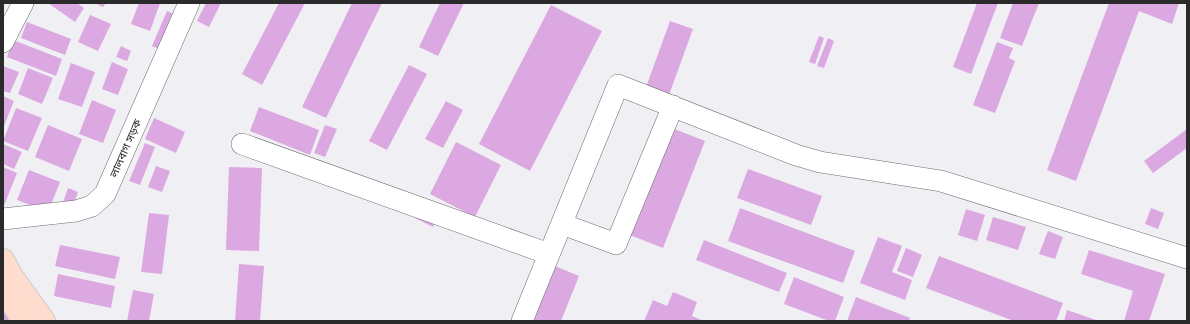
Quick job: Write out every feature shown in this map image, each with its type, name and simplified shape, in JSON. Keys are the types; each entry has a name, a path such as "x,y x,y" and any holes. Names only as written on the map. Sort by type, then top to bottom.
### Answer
{"main road":[{"path":"3,260 11,275 44,321"},
{"path":"3,290 24,321"}],"street":[{"path":"5,32 23,3"},
{"name":"লালবাগ সড়ক","path":"3,219 76,211 92,206 105,194 189,3"},
{"path":"522,321 618,84 796,155 820,162 941,180 1187,258"},
{"path":"562,224 616,244 673,106"},
{"path":"242,144 549,254"}],"building":[{"path":"48,3 77,3 84,8 75,22"},
{"path":"95,3 106,3 103,7"},
{"path":"139,3 160,3 150,31 131,24"},
{"path":"206,3 221,3 209,27 197,21"},
{"path":"279,3 305,3 262,85 242,74"},
{"path":"352,3 382,3 326,118 302,107"},
{"path":"440,3 464,3 438,56 419,47"},
{"path":"977,3 998,3 971,74 953,67"},
{"path":"1013,3 1039,3 1022,46 1000,38"},
{"path":"1109,3 1179,3 1172,24 1139,11 1076,181 1047,170"},
{"path":"551,5 602,31 530,171 479,144"},
{"path":"167,11 178,16 164,51 152,46"},
{"path":"90,15 111,24 98,51 78,42"},
{"path":"670,21 693,29 669,95 646,87"},
{"path":"27,22 71,39 65,55 21,38"},
{"path":"819,36 824,38 815,64 809,62"},
{"path":"828,38 834,41 824,68 817,66"},
{"path":"13,40 62,59 56,76 7,57"},
{"path":"997,42 1013,48 1009,58 1015,61 995,113 973,105"},
{"path":"121,46 131,51 127,61 116,57"},
{"path":"112,62 128,69 118,95 102,89"},
{"path":"71,63 95,72 82,107 58,99"},
{"path":"409,65 427,74 387,150 369,141"},
{"path":"3,66 19,72 10,93 3,91"},
{"path":"28,68 53,78 42,104 18,94"},
{"path":"3,96 14,101 3,129"},
{"path":"92,100 116,110 103,143 79,134"},
{"path":"446,101 463,110 443,148 425,139"},
{"path":"259,107 319,130 310,155 250,131"},
{"path":"16,108 42,118 28,151 3,141"},
{"path":"154,118 185,132 176,153 145,139"},
{"path":"48,125 82,139 69,171 35,157"},
{"path":"325,125 337,129 325,157 314,153"},
{"path":"672,128 705,141 663,248 630,235"},
{"path":"1187,129 1187,148 1153,173 1144,161"},
{"path":"456,142 501,165 475,217 430,194"},
{"path":"145,143 155,147 140,185 129,181"},
{"path":"3,144 22,152 14,169 3,164"},
{"path":"156,166 170,171 162,192 148,187"},
{"path":"3,167 17,173 3,208"},
{"path":"229,167 262,168 259,251 226,250"},
{"path":"748,169 822,196 811,225 737,198"},
{"path":"29,170 60,182 48,212 17,200"},
{"path":"68,188 78,192 72,209 62,205"},
{"path":"740,208 855,251 843,283 728,241"},
{"path":"1151,208 1164,213 1158,229 1145,224"},
{"path":"419,209 437,217 433,227 415,218"},
{"path":"966,209 985,215 977,241 958,235"},
{"path":"149,213 169,215 162,274 141,272"},
{"path":"993,217 1026,227 1018,250 986,240"},
{"path":"1048,231 1063,237 1055,259 1039,254"},
{"path":"878,237 902,246 892,272 912,280 905,300 860,283"},
{"path":"704,240 787,273 779,292 696,260"},
{"path":"60,245 120,257 115,279 55,266"},
{"path":"906,248 922,255 913,277 897,271"},
{"path":"1089,250 1165,274 1149,321 1124,321 1133,291 1081,274"},
{"path":"939,256 1063,303 1056,321 1014,321 926,288"},
{"path":"239,264 264,266 260,321 235,321"},
{"path":"550,264 579,276 561,321 527,321"},
{"path":"58,274 115,286 111,308 54,296"},
{"path":"794,277 844,297 835,321 829,321 784,304"},
{"path":"133,290 154,294 149,321 127,321"},
{"path":"673,292 697,302 692,316 704,321 644,321 653,300 667,306"},
{"path":"856,297 910,318 909,321 847,321"},
{"path":"3,308 9,308 8,321 3,321"},
{"path":"1067,310 1099,321 1064,321"}]}
